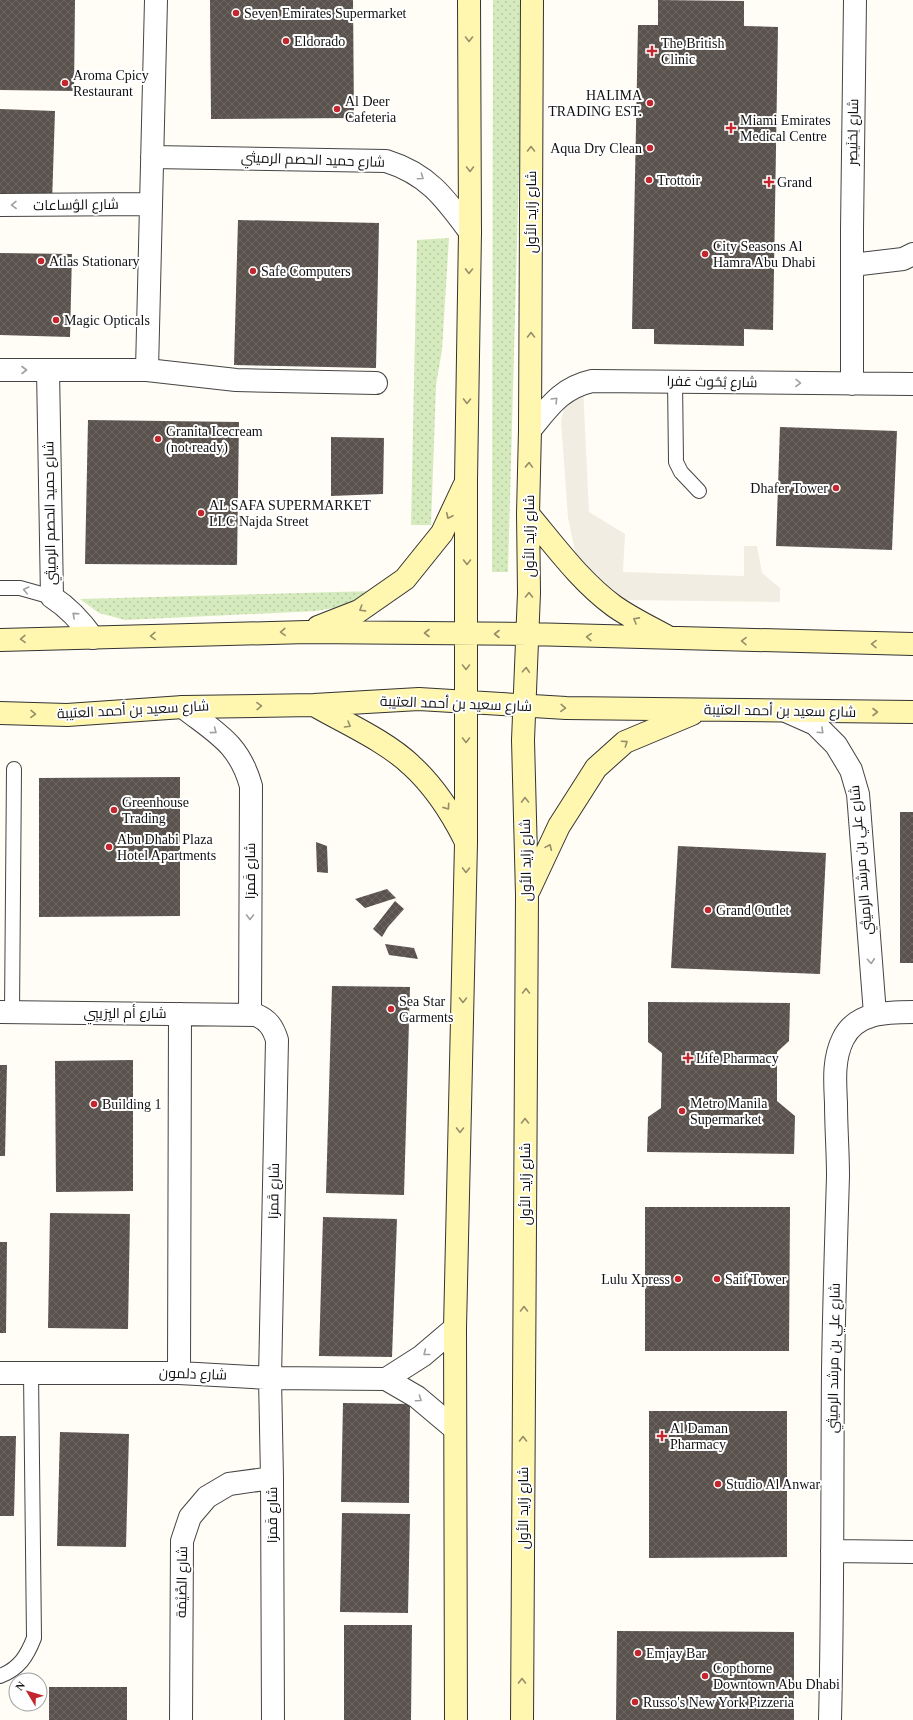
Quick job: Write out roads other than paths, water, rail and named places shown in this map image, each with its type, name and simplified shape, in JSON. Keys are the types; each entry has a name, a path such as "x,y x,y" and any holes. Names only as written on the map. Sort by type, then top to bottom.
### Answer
{"main road":[{"path":"456,1720 455,1328 466,843 466,481 470,232 469,0"},
{"name":"شارع زايد الأول","path":"522,1720 527,895 523,740 528,634 532,0"},
{"path":"307,632 359,611 405,579 442,533 466,481"},
{"path":"528,514 562,556 599,593 627,615 670,639"},
{"path":"0,640 307,632 528,634 670,639 913,644"},
{"name":"شارع سعيد بن أحمد العتيبة","path":"0,713 67,715 183,707 314,705 396,700 466,701 566,708 788,712 913,712"},
{"path":"314,705 378,742 412,765 444,803 452,815 466,843"},
{"path":"527,895 558,826 596,768 625,742 702,710"}],"street":[{"path":"147,370 156,0"},
{"name":"شارع لِخنَيصِر","path":"852,384 855,0"},
{"name":"شارع حميد الحصم الرميثي","path":"152,157 386,161 414,173 430,184 445,198 470,232"},
{"name":"شارع الوُساعات","path":"0,205 151,204"},
{"path":"852,265 903,259 913,254"},
{"path":"0,370 147,370 236,380 376,383"},
{"name":"شارع حميد الحصم الرميثي","path":"48,370 52,597 63,604 80,619 94,638"},
{"name":"شارع بُحُوث عَفرا","path":"530,430 553,402 571,388 581,384 601,381 913,384"},
{"name":"شارع قَمرَا","path":"183,707 226,740 238,753 246,769 251,786 250,1015 256,1014 270,1024 278,1040 270,1378 273,1720"},
{"name":"شارع علي بن مرشد الرميثي","path":"788,712 814,724 836,745 851,770 855,782 858,794 874,1014"},
{"name":"شارع أم اليِرَيبِي","path":"6,1012 250,1015"},
{"name":"شارع علي بن مرشد الرميثي","path":"830,1720 833,1371 838,1173 835,1069 839,1048 843,1037 862,1019 874,1014 888,1012 913,1012"},
{"path":"179,1373 180,1014"},
{"path":"386,1379 422,1356 455,1328"},
{"name":"شارع دلمون","path":"0,1373 179,1373 270,1378 386,1379 417,1397 455,1429"},
{"name":"شارع الصَّيْمَة","path":"181,1720 182,1541 190,1517 207,1497 229,1484 272,1478"},
{"path":"832,1551 913,1552"}],"lane":[{"path":"675,381 676,462 681,472 699,491"},
{"path":"0,588 20,588 52,597"},
{"path":"6,1012 14,769"},
{"path":"0,1676 8,1673 20,1664 29,1652 34,1638 31,1373"}],"place":[{"name":"Seven Emirates Supermarket","path":"236,13"},
{"name":"Eldorado","path":"286,41"},
{"name":"The British Clinic","path":"652,51"},
{"name":"Aroma Cpicy Restaurant","path":"65,83"},
{"name":"HALIMA TRADING EST.","path":"650,103"},
{"name":"Al Deer Cafeteria","path":"337,109"},
{"name":"Miami Emirates Medical Centre","path":"731,128"},
{"name":"Aqua Dry Clean","path":"650,148"},
{"name":"Trottoir","path":"649,180"},
{"name":"Grand","path":"769,182"},
{"name":"City Seasons Al Hamra Abu Dhabi","path":"705,254"},
{"name":"Atlas Stationary","path":"41,261"},
{"name":"Safe Computers","path":"253,271"},
{"name":"Magic Opticals","path":"56,320"},
{"name":"Granita Icecream (not ready)","path":"158,439"},
{"name":"Dhafer Tower","path":"836,488"},
{"name":"AL SAFA SUPERMARKET LLC Najda Street","path":"201,513"},
{"name":"Greenhouse Trading","path":"114,810"},
{"name":"Abu Dhabi Plaza Hotel Apartments","path":"109,847"},
{"name":"Grand Outlet","path":"708,910"},
{"name":"Sea Star Garments","path":"391,1009"},
{"name":"Life Pharmacy","path":"688,1058"},
{"name":"Building 1","path":"94,1104"},
{"name":"Metro Manila Supermarket","path":"682,1111"},
{"name":"Lulu Xpress","path":"678,1279"},
{"name":"Saif Tower","path":"717,1279"},
{"name":"Al Daman Pharmacy","path":"662,1436"},
{"name":"Studio Al Anwar","path":"718,1484"},
{"name":"Emjay Bar","path":"638,1653"},
{"name":"Copthorne Downtown Abu Dhabi","path":"705,1676"},
{"name":"Russo's New York Pizzeria","path":"635,1702"}]}
